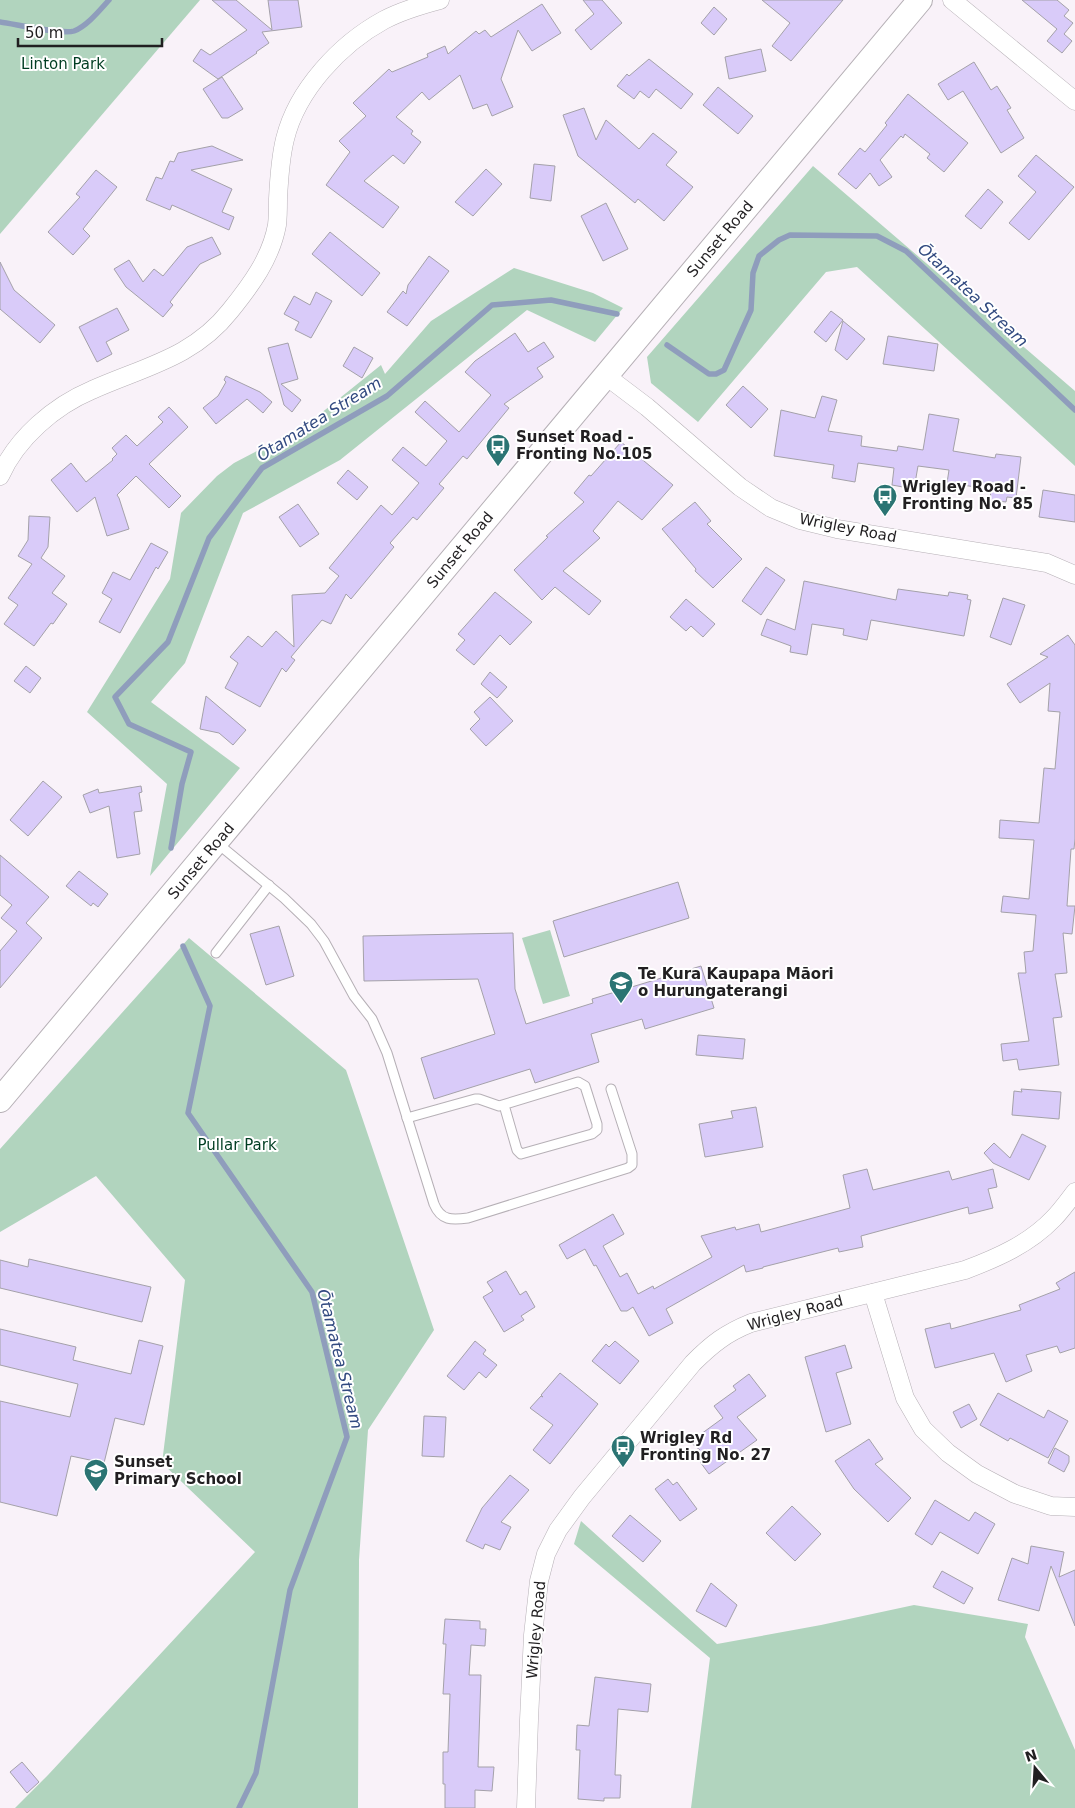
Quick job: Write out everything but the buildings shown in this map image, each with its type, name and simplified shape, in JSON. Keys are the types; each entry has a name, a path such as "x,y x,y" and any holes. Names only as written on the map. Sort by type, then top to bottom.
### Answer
{"main road":[{"name":"Sunset Road","path":"0,1100 920,0"}],"street":[{"path":"0,476 12,455 25,439 44,419 66,403 90,390 163,362 187,349 229,313 262,265 274,240 277,223 279,177 286,136 309,86 331,61 360,36 384,20 410,8 440,0"},
{"path":"952,0 1075,101"},
{"name":"Wrigley Road","path":"606,376 647,407 740,487 770,508 800,520 837,529 1047,563 1075,575"},
{"name":"Wrigley Road","path":"526,1808 528,1720 534,1636 539,1581 546,1554 558,1530 582,1497 693,1363 711,1344 731,1331 751,1322 965,1270 996,1259 1024,1242 1052,1220 1075,1192"},
{"path":"873,1293 905,1398 923,1429 948,1453 977,1474 1015,1494 1051,1506 1075,1507"}],"lane":[{"path":"216,843 269,885 311,924 324,941 354,996 372,1019 387,1053 437,1211 443,1217 449,1220 463,1219 628,1168 632,1165 632,1154 612,1089"},
{"path":"216,953 269,885"},
{"path":"407,1118 475,1099 483,1100 496,1106 504,1105 575,1083 581,1083 585,1086 597,1124 597,1130 592,1134 521,1154 517,1150 504,1105"}],"green space":[{"name":"Linton Park","path":"0,0 200,0 0,234"},
{"path":"813,166 1075,391 1075,466 857,267 826,272 698,422 651,383 647,357"},
{"path":"514,268 593,293 623,308 595,342 527,310 340,460 243,513 185,663 151,702 240,768 150,876 167,784 87,712 170,579 181,513 217,476 234,463 305,426 381,365 385,374 431,321"},
{"path":"550,930 570,996 543,1004 522,938"},
{"name":"Pullar Park","path":"189,938 346,1070 434,1330 368,1430 359,1560 358,1808 15,1808 48,1775 255,1552 162,1463 185,1280 96,1176 0,1232 0,1149"},
{"path":"581,1521 717,1644 821,1625 914,1605 1028,1624 1025,1637 1075,1750 1075,1808 691,1808 710,1658 574,1544"}],"waterway":[{"path":"0,22 49,30 74,31 88,22 109,0"},
{"name":"Ōtamatea Stream","path":"667,345 709,374 716,374 724,370 751,310 753,273 759,256 779,240 790,235 877,236 906,251 1075,410"},
{"name":"Ōtamatea Stream","path":"171,848 182,784 191,752 129,724 115,697 168,642 209,538 262,468 387,396 492,305 551,300 617,314"},
{"name":"Ōtamatea Stream","path":"183,946 210,1006 188,1113 312,1292 347,1437 290,1590 256,1773 239,1808"}],"place":[{"name":"Sunset Road - Fronting No.105","path":"498,467"},
{"name":"Wrigley Road - Fronting No. 85","path":"885,517"},
{"name":"Te Kura Kaupapa Māori o Hurungaterangi","path":"621,1004"},
{"name":"Wrigley Rd Fronting No. 27","path":"623,1468"},
{"name":"Sunset Primary School","path":"96,1492"}]}
